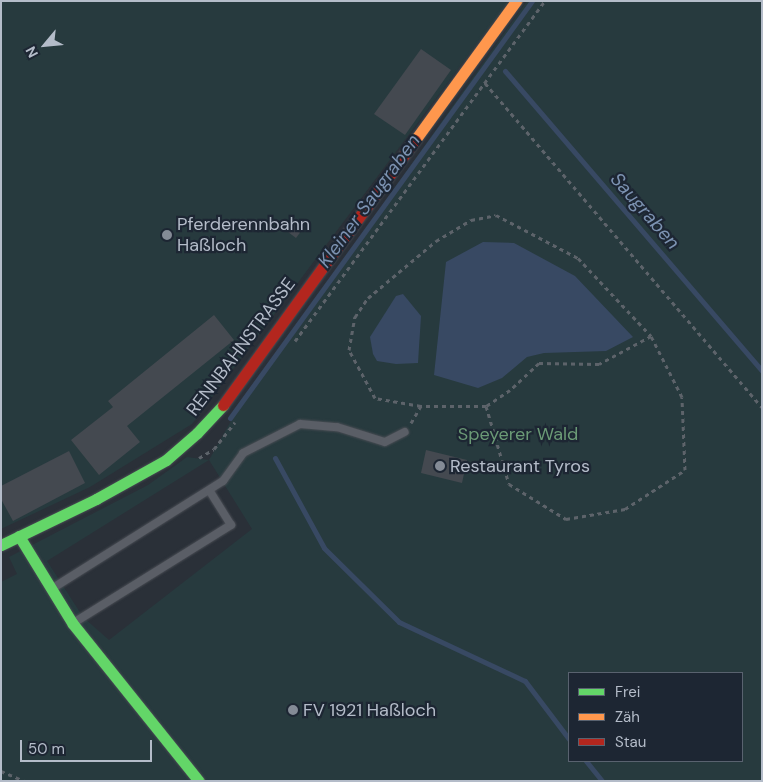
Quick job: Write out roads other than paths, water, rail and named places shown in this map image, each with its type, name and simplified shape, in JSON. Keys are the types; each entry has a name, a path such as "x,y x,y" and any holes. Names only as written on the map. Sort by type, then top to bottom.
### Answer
{"street":[{"name":"RENNBAHNSTRASSE","path":"1,545 96,499 166,460 197,433 220,408 516,1"},
{"path":"19,536 73,624 199,781"}],"lane":[{"path":"52,589 210,491 223,481 243,453 300,424 337,427 385,442 405,432"},
{"path":"73,624 231,525 210,491"}],"water":[{"path":"483,242 514,243 575,276 633,337 606,351 544,353 527,357 502,378 478,388 434,375 446,262"},
{"path":"403,294 421,316 418,363 396,364 377,361 373,354 370,337 396,296"}],"waterway":[{"name":"Kleiner Saugraben","path":"230,418 532,1"},
{"name":"Saugraben","path":"505,71 762,371"},
{"name":"Kleiner Saugraben","path":"275,458 324,548 399,622 525,681 568,738"},
{"name":"Kleiner Saugraben","path":"587,762 602,781"}],"place":[{"name":"Pferderennbahn Haßloch","path":"167,235"},
{"name":"Restaurant Tyros","path":"440,466"},
{"name":"FV 1921 Haßloch","path":"293,710"}],"park label":[{"name":"Speyerer Wald","path":"518,434"}]}
